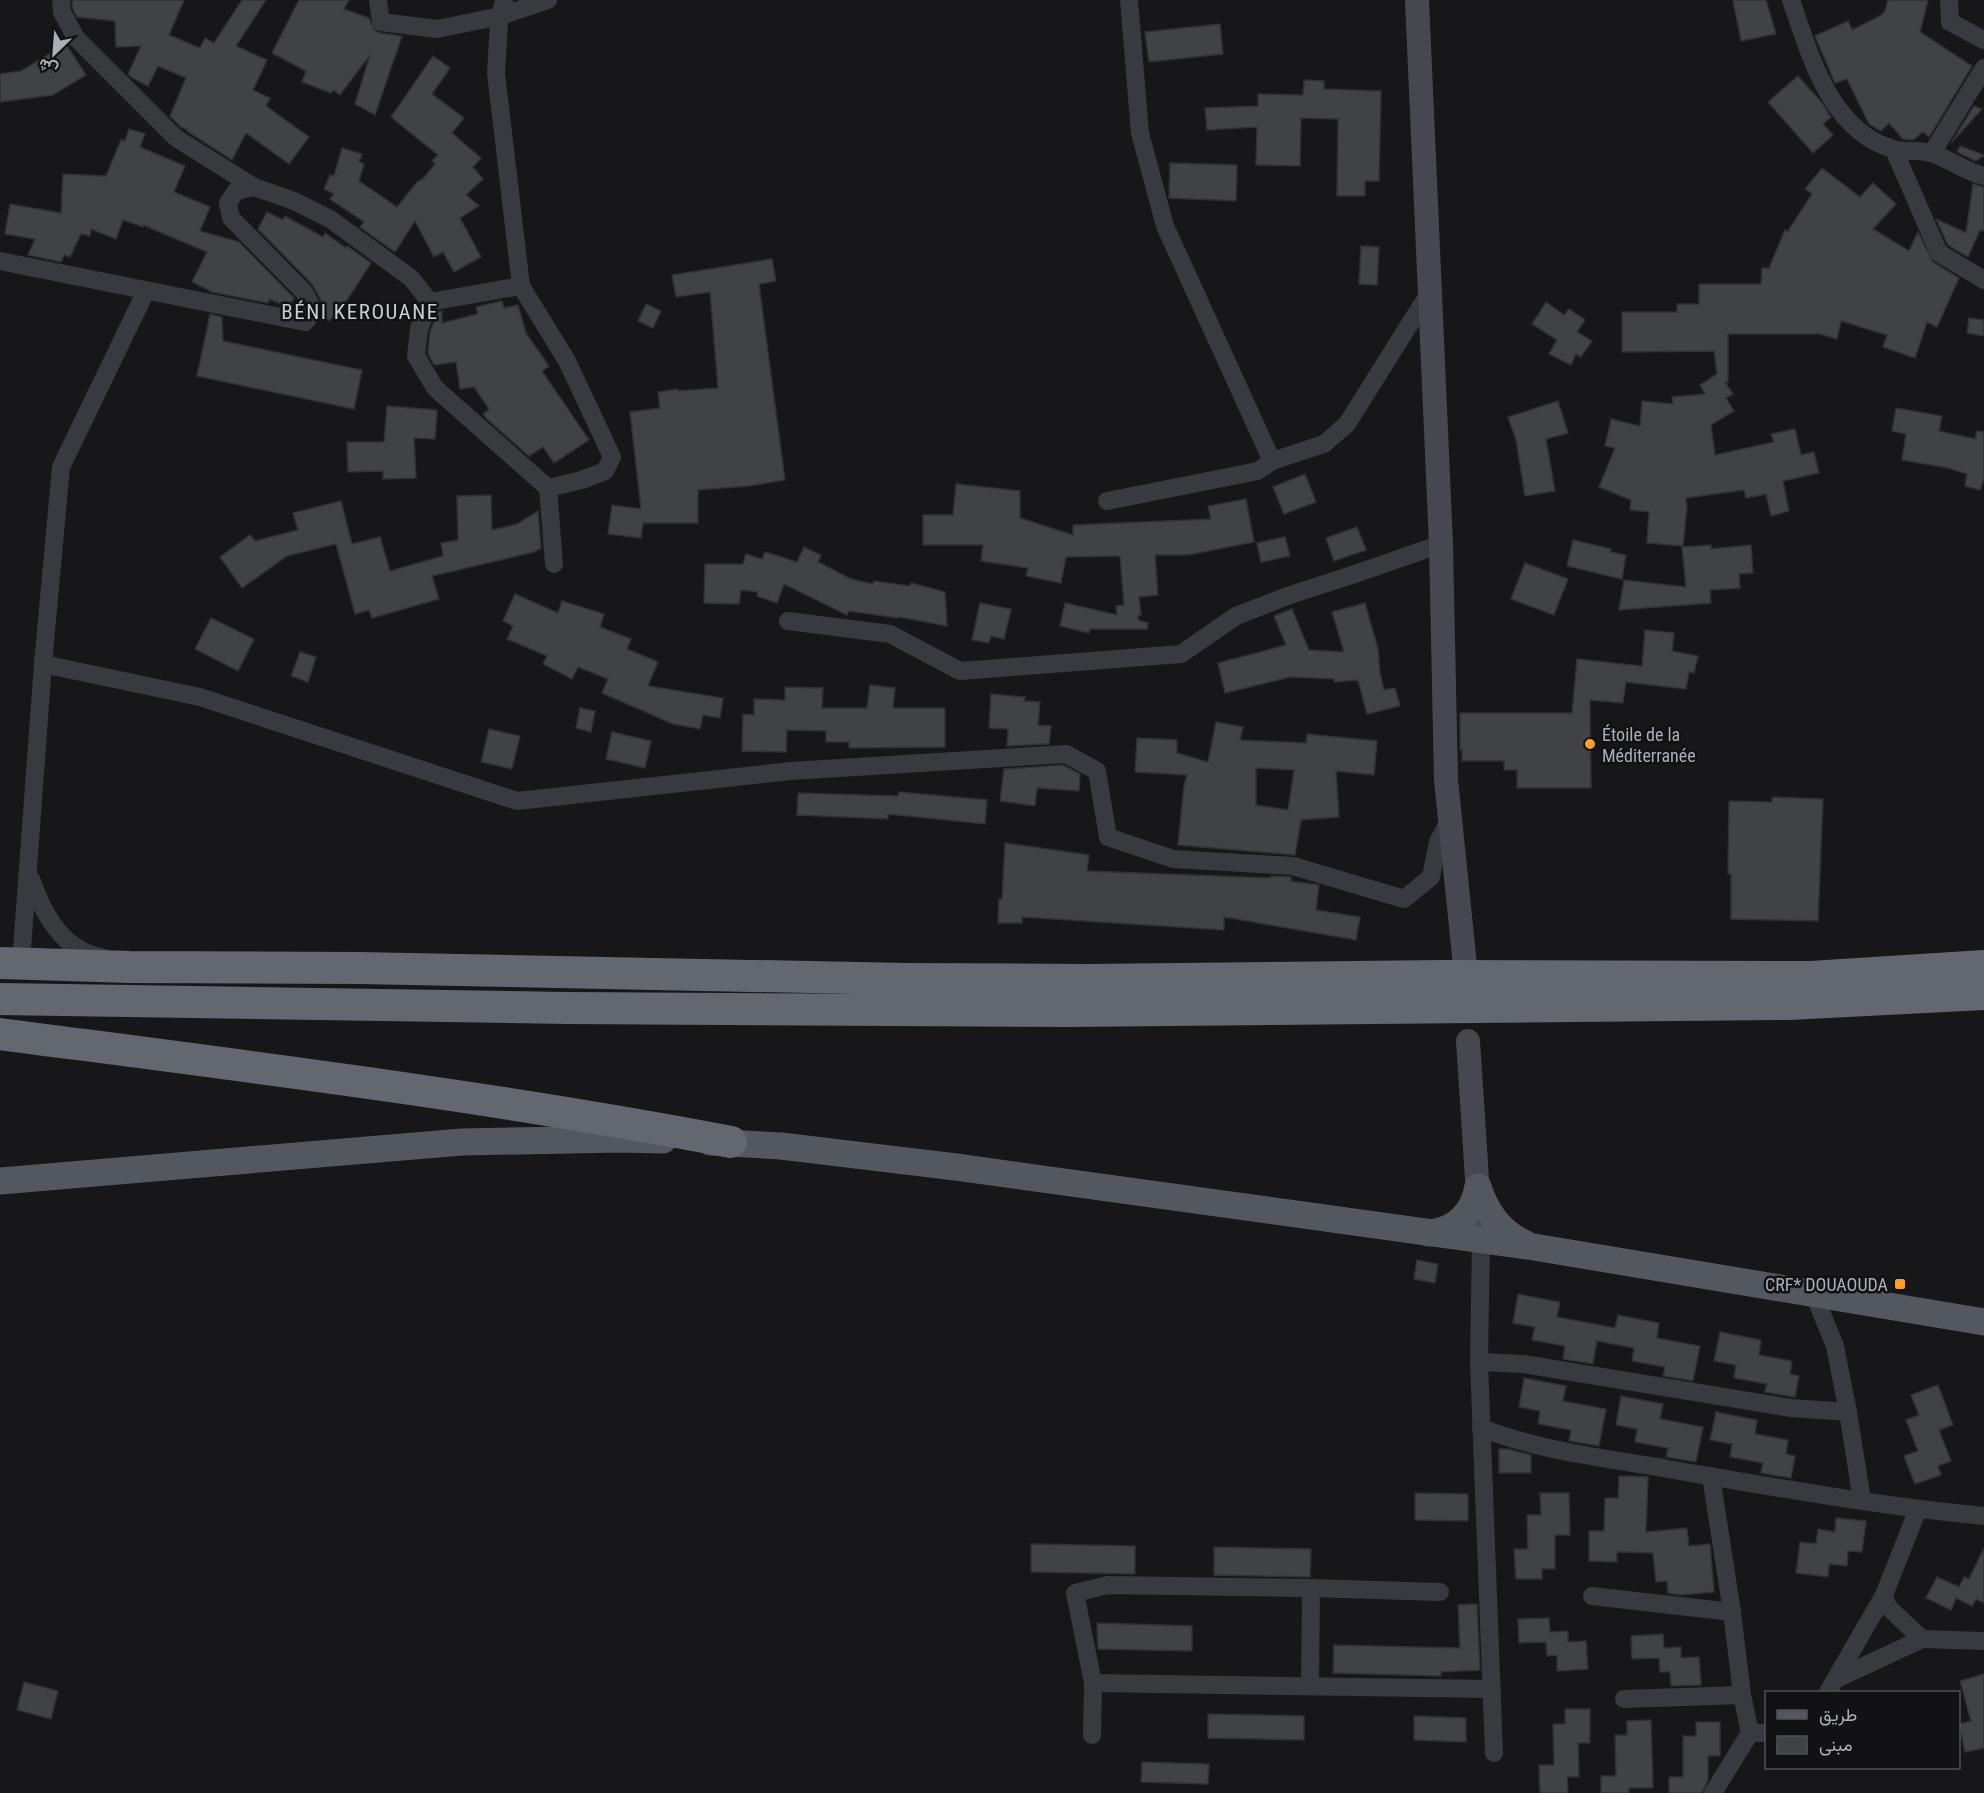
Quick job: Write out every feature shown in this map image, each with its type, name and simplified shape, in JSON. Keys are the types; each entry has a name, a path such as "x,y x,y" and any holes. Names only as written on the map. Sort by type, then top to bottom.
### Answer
{"highway":[{"path":"10,963 130,967 440,969 905,979 1086,980 1443,976 1810,977 1984,966"},
{"path":"0,999 568,1008 1013,1011 1765,1004 1984,994"},
{"path":"0,1034 467,1097 621,1121 731,1142"}],"main road":[{"path":"1417,0 1441,544 1446,780 1466,975"},
{"path":"1468,1041 1481,1240"},
{"path":"0,1181 462,1142 620,1139 731,1142 968,1169 1534,1247 1984,1322"},
{"path":"1425,1233 1447,1229 1456,1224 1471,1208 1478,1187"},
{"path":"1478,1187 1487,1210 1498,1224 1512,1236 1534,1247"}],"street":[{"path":"61,0 62,12 76,38 176,138 254,187 294,201 330,219 411,278 430,302"},
{"path":"378,1 381,22 437,28 503,8 548,0"},
{"path":"1129,0 1140,133 1165,226 1272,461"},
{"path":"1791,0 1809,52 1831,97 1850,125 1868,140 1894,150 1932,153 1974,174 1984,176"},
{"path":"1949,0 1950,22 1984,40"},
{"path":"503,8 495,73 521,286 567,361 612,457 605,471 582,480 548,488"},
{"path":"1932,153 1984,68"},
{"path":"1894,150 1939,253 1984,280"},
{"path":"0,261 305,322 314,311 304,292 231,218 228,203 236,191 254,187"},
{"path":"430,302 521,286"},
{"path":"1107,501 1258,471 1272,461 1324,444 1347,424 1431,290"},
{"path":"10,963 29,871 43,664 61,467 147,291"},
{"path":"430,302 419,329 416,356 435,388 548,488 554,564"},
{"path":"788,621 890,634 960,671 1181,654 1236,616 1290,595 1441,544"},
{"path":"43,664 200,697 517,801 791,771 1066,754 1097,771 1108,837 1173,859 1293,866 1404,898 1431,877 1438,842 1450,819"},
{"path":"29,871 38,901 63,936 81,950 130,967"},
{"path":"1481,1240 1479,1362 1494,1753"},
{"path":"1813,1293 1835,1346 1862,1500"},
{"path":"1479,1362 1523,1364 1791,1408 1848,1412"},
{"path":"1481,1428 1512,1440 1544,1447 1918,1509 1984,1516"},
{"path":"1711,1476 1742,1695 1758,1733 1713,1793"},
{"path":"1832,1686 1884,1595 1918,1509"},
{"path":"1092,1735 1092,1683 1075,1593 1108,1585 1440,1592"},
{"path":"1310,1686 1311,1588"},
{"path":"1884,1595 1888,1607 1922,1639"},
{"path":"1592,1596 1732,1612"},
{"path":"1832,1686 1922,1639 1984,1641"},
{"path":"1092,1683 1491,1689"},
{"path":"1624,1699 1742,1695"}],"building":[{"path":"72,0 184,0 169,35 200,48 205,38 214,43 242,0 266,0 236,46 267,60 253,90 270,98 266,106 309,137 289,164 246,133 232,160 181,127 170,116 186,78 158,66 148,86 132,78 128,74 141,46 116,47 115,21 77,17"},
{"path":"299,0 349,0 344,9 369,18 374,30 402,36 375,115 355,104 370,55 340,95 333,90 331,93 302,82 306,71 272,53"},
{"path":"1733,0 1766,0 1776,34 1741,41"},
{"path":"1888,0 1928,0 1920,32 1972,66 1929,137 1923,132 1913,140 1903,139 1889,123 1881,131 1869,124 1847,79 1835,83 1815,36 1848,21 1852,30 1880,16 1885,11"},
{"path":"1220,24 1223,54 1149,62 1145,32"},
{"path":"66,44 86,75 53,95 0,102 0,74 21,71"},
{"path":"433,56 450,68 432,94 464,118 452,133 481,158 473,167 483,179 466,195 479,206 460,218 481,257 454,272 443,252 434,257 415,221 395,252 360,227 364,222 330,199 334,194 324,189 330,175 334,176 342,148 362,154 359,162 364,164 359,181 397,207 417,182 423,179 435,164 432,161 438,155 391,117"},
{"path":"1798,76 1831,117 1823,124 1833,135 1813,153 1768,102"},
{"path":"1304,80 1324,81 1324,89 1381,91 1379,181 1365,181 1365,196 1337,196 1338,119 1301,118 1300,166 1256,165 1257,127 1207,130 1205,108 1258,106 1258,94 1303,95"},
{"path":"1974,106 1982,109 1951,143"},
{"path":"129,129 145,134 140,147 185,166 174,192 210,207 200,231 239,242 294,298 289,307 269,299 268,303 212,292 192,282 207,252 143,225 143,227 123,220 116,239 91,229 90,236 81,234 70,257 64,255 61,262 28,255 35,239 5,234 10,204 61,213 63,174 106,176 121,140 125,141"},
{"path":"1960,146 1984,156 1975,161 1957,152"},
{"path":"1170,163 1237,165 1236,201 1169,198"},
{"path":"1822,168 1860,197 1873,183 1896,204 1873,229 1909,251 1918,232 1933,262 1959,278 1937,327 1927,322 1915,358 1883,347 1887,335 1841,321 1837,339 1820,334 1728,334 1728,382 1725,382 1733,394 1726,398 1734,411 1711,425 1715,455 1774,442 1771,434 1795,429 1801,455 1814,452 1819,473 1783,481 1789,511 1771,516 1766,494 1746,498 1744,490 1686,498 1683,546 1647,543 1649,512 1630,510 1631,500 1599,487 1615,448 1605,446 1611,419 1640,426 1642,401 1673,404 1672,397 1705,394 1700,385 1717,374 1714,351 1622,352 1622,312 1677,312 1677,304 1699,304 1699,284 1761,284 1762,268 1769,268 1785,230 1788,231 1812,194 1805,189"},
{"path":"1973,184 1984,187 1984,231 1980,230 1968,257 1948,245 1936,219 1966,233"},
{"path":"267,212 283,220 285,216 323,237 325,233 371,263 342,308 329,321 324,316 324,306 312,284 258,229"},
{"path":"1361,246 1379,247 1377,285 1359,284"},
{"path":"772,259 776,281 759,284 785,480 749,486 698,490 698,523 643,523 641,538 608,534 612,505 641,509 630,412 660,408 658,392 718,388 710,292 676,297 672,275"},
{"path":"502,301 504,308 518,305 526,333 549,366 542,371 589,440 554,463 543,447 529,456 487,419 483,414 489,409 474,387 460,389 456,362 434,365 428,353 430,332 438,312 442,311 442,323 478,314 476,307"},
{"path":"1546,302 1564,315 1569,309 1585,320 1577,332 1592,341 1581,357 1576,354 1571,365 1549,354 1557,340 1532,324"},
{"path":"646,304 661,311 653,328 638,321"},
{"path":"210,314 222,317 223,341 362,370 354,409 197,376"},
{"path":"1969,318 1984,320 1984,336 1967,333"},
{"path":"1558,401 1568,433 1546,439 1555,491 1525,496 1516,440 1508,417"},
{"path":"387,406 437,410 435,439 414,438 416,478 383,479 383,471 348,472 347,442 384,442"},
{"path":"1896,408 1942,416 1939,431 1975,439 1977,431 1984,432 1984,478 1980,490 1965,486 1967,474 1948,468 1902,460 1906,434 1892,431"},
{"path":"1305,474 1316,502 1284,514 1273,487"},
{"path":"956,484 1020,491 1020,518 1073,535 1073,525 1211,519 1208,506 1246,499 1254,542 1188,555 1155,555 1158,595 1139,597 1141,615 1138,615 1138,620 1148,623 1147,629 1090,629 1089,633 1060,626 1065,603 1117,615 1116,606 1124,605 1120,556 1066,557 1061,583 1026,576 1028,568 981,561 983,545 923,545 923,515 953,515"},
{"path":"491,495 492,530 517,524 538,511 541,548 534,552 432,576 439,599 372,618 369,610 355,614 336,544 287,556 242,588 220,557 250,535 255,541 298,530 293,513 341,501 352,544 380,537 390,571 443,556 441,543 458,540 457,496"},
{"path":"1357,527 1366,550 1334,561 1326,538"},
{"path":"1285,537 1290,556 1261,562 1257,543"},
{"path":"1573,540 1626,555 1622,579 1567,566"},
{"path":"1711,545 1711,549 1751,545 1753,573 1739,574 1740,588 1710,590 1711,603 1619,610 1624,580 1686,587 1682,547"},
{"path":"804,547 821,555 818,562 851,579 873,584 874,581 910,586 911,583 945,592 947,626 849,611 847,615 784,584 777,603 757,596 758,592 741,590 739,604 704,603 705,564 743,564 746,554 762,559 765,552 797,562"},
{"path":"1525,563 1568,579 1554,615 1511,599"},
{"path":"515,594 558,613 562,601 604,614 600,627 631,639 627,649 658,662 648,686 723,698 720,718 703,715 700,729 673,724 602,693 608,679 578,667 572,679 543,664 547,656 507,639 513,626 503,621"},
{"path":"980,603 1011,609 1004,639 991,636 989,643 972,640"},
{"path":"1365,603 1378,649 1384,690 1395,688 1400,706 1367,714 1358,680 1334,682 1334,679 1290,677 1225,693 1218,663 1286,645 1274,616 1292,609 1309,650 1344,652 1332,612"},
{"path":"211,618 254,639 238,671 195,649"},
{"path":"1645,630 1674,633 1672,651 1698,656 1694,673 1689,672 1686,689 1626,682 1623,703 1590,700 1591,788 1517,788 1517,770 1504,770 1504,761 1462,761 1460,713 1572,713 1577,659 1642,666"},
{"path":"300,652 316,657 308,682 291,676"},
{"path":"870,685 895,688 893,708 945,708 945,747 849,748 849,742 826,742 826,731 787,730 786,752 742,751 743,714 754,715 754,699 785,700 785,687 823,688 822,708 867,708"},
{"path":"991,694 1025,697 1024,701 1040,702 1038,725 1051,726 1049,744 1007,746 1008,729 989,728"},
{"path":"580,708 595,711 591,732 576,728"},
{"path":"1216,722 1243,727 1240,740 1306,743 1307,734 1377,741 1374,775 1336,771 1339,817 1301,820 1295,855 1178,845 1187,775 1135,772 1137,738 1177,740 1177,753 1208,762","holes":["1256,768 1294,770 1288,810 1256,805"]},
{"path":"489,729 520,736 512,769 481,762"},
{"path":"612,732 651,741 645,768 606,759"},
{"path":"1063,765 1080,774 1079,791 1037,788 1035,806 1000,801 1004,769"},
{"path":"899,792 987,800 985,824 888,814 888,819 797,815 798,793 898,796"},
{"path":"1772,797 1823,799 1818,921 1731,919 1731,874 1728,874 1729,801 1772,802"},
{"path":"1005,843 1089,855 1087,871 1291,877 1291,881 1319,885 1316,910 1360,917 1356,940 1224,917 1224,930 1022,917 1022,923 998,923 999,899 1002,899"},
{"path":"1417,1260 1438,1264 1435,1283 1414,1279"},
{"path":"1518,1294 1560,1302 1557,1317 1615,1328 1618,1315 1659,1323 1657,1338 1700,1346 1693,1381 1663,1376 1665,1367 1632,1361 1634,1348 1597,1341 1593,1364 1563,1359 1565,1346 1532,1340 1535,1327 1513,1323"},
{"path":"1720,1332 1761,1340 1759,1355 1792,1361 1790,1374 1799,1376 1795,1397 1765,1392 1767,1384 1734,1378 1736,1365 1714,1361"},
{"path":"1524,1378 1566,1386 1563,1401 1606,1409 1599,1446 1569,1441 1571,1430 1538,1424 1540,1411 1519,1407"},
{"path":"1938,1385 1953,1425 1939,1430 1951,1461 1938,1466 1941,1475 1915,1484 1904,1456 1918,1451 1906,1420 1919,1415 1911,1395"},
{"path":"1621,1396 1663,1404 1660,1419 1703,1427 1696,1462 1666,1457 1668,1448 1635,1442 1637,1429 1616,1425"},
{"path":"1716,1412 1757,1420 1755,1434 1788,1440 1786,1454 1795,1456 1791,1478 1761,1473 1763,1463 1730,1457 1732,1444 1710,1440"},
{"path":"1499,1449 1531,1455 1531,1473 1499,1473"},
{"path":"1619,1476 1648,1477 1646,1532 1687,1528 1689,1546 1710,1544 1714,1592 1681,1595 1668,1593 1667,1581 1656,1582 1653,1553 1617,1552 1617,1562 1589,1561 1589,1531 1604,1531 1605,1498 1618,1498"},
{"path":"1415,1493 1468,1494 1468,1521 1415,1520"},
{"path":"1540,1493 1569,1493 1570,1535 1555,1535 1555,1569 1542,1569 1542,1579 1516,1579 1514,1549 1528,1549 1527,1515 1541,1515"},
{"path":"1836,1518 1866,1521 1862,1552 1848,1551 1847,1566 1829,1564 1828,1577 1796,1573 1800,1542 1816,1544 1818,1529 1835,1532"},
{"path":"1031,1544 1135,1546 1135,1574 1031,1572"},
{"path":"1214,1547 1311,1549 1310,1577 1214,1575"},
{"path":"1984,1548 1984,1603 1976,1599 1972,1606 1956,1598 1951,1610 1926,1598 1937,1577 1959,1587 1964,1577 1969,1579"},
{"path":"1477,1604 1480,1670 1441,1672 1441,1676 1333,1673 1334,1645 1460,1648 1458,1605"},
{"path":"1549,1618 1550,1632 1568,1631 1568,1642 1586,1641 1588,1669 1557,1671 1557,1655 1547,1656 1546,1642 1519,1643 1518,1619"},
{"path":"1097,1623 1192,1626 1192,1651 1098,1649"},
{"path":"1663,1634 1664,1648 1681,1647 1681,1658 1699,1657 1701,1685 1671,1686 1670,1672 1660,1672 1659,1658 1632,1659 1631,1636"},
{"path":"1984,1674 1984,1748 1965,1752 1960,1724 1971,1721 1960,1681"},
{"path":"24,1682 58,1691 51,1719 17,1710"},
{"path":"1565,1709 1590,1709 1590,1743 1578,1743 1579,1777 1567,1777 1568,1793 1540,1793 1539,1765 1554,1765 1553,1724 1565,1724"},
{"path":"1208,1714 1304,1716 1304,1740 1208,1738"},
{"path":"1414,1716 1466,1718 1466,1742 1414,1740"},
{"path":"1651,1720 1653,1788 1629,1788 1629,1793 1601,1793 1601,1776 1616,1776 1615,1735 1627,1735 1627,1721"},
{"path":"1696,1722 1720,1722 1720,1756 1708,1756 1708,1780 1702,1793 1669,1793 1669,1777 1683,1777 1683,1736 1696,1736"},
{"path":"1142,1762 1209,1764 1208,1784 1141,1782"}],"place":[{"name":"Étoile de la Méditerranée","path":"1590,744"},
{"name":"CRF* DOUAOUDA","path":"1900,1284"}],"district":[{"name":"BÉNI KEROUANE","path":"360,312"}]}
